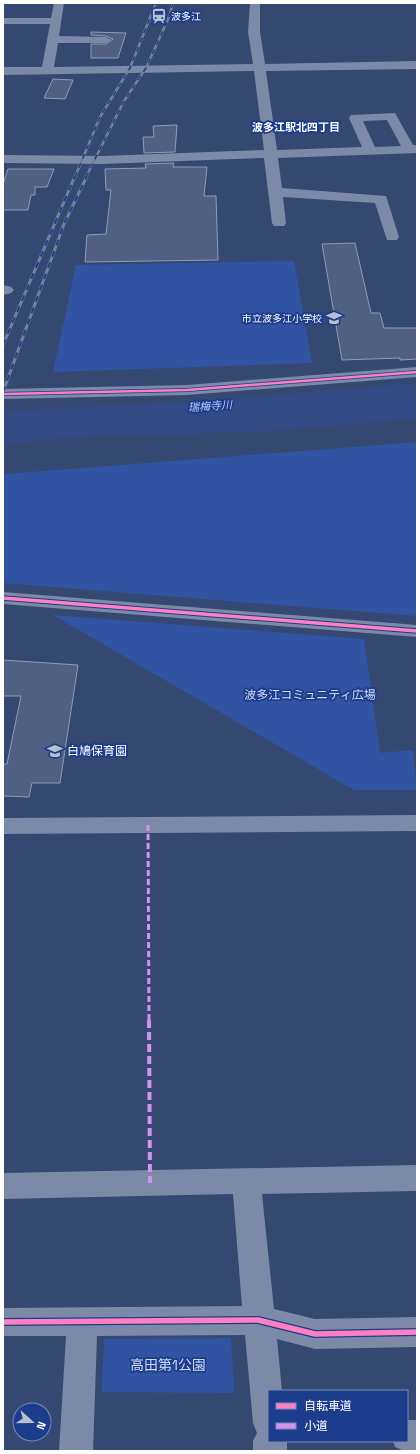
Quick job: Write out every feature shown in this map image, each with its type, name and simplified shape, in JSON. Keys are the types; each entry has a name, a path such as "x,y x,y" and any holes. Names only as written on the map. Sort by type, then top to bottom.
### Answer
{"street":[{"path":"47,71 59,3"},
{"path":"255,3 254,32 260,68 279,223"},
{"path":"3,21 56,21"},
{"path":"53,39 106,40"},
{"path":"3,71 417,65"},
{"path":"370,150 355,118 391,116 413,149"},
{"path":"3,159 98,160 413,149"},
{"path":"275,192 380,198 392,237"},
{"path":"3,394 187,390 417,372"},
{"path":"3,598 417,631"},
{"path":"3,826 417,823"},
{"path":"3,1186 417,1178"},
{"path":"246,1182 268,1414"},
{"path":"3,1322 258,1320 315,1334 417,1332"},
{"path":"76,1451 82,1322"}],"green space":[{"path":"294,261 312,363 53,372 76,265"},
{"path":"417,442 417,616 3,583 3,483 5,474"},
{"name":"波多江コミュニティ広場","path":"53,615 364,639 380,753 413,750 417,790 354,790"},
{"name":"高田第1公園","path":"231,1338 234,1393 102,1392 104,1339"}],"water":[{"name":"瑞梅寺川","path":"417,383 417,419 258,432 80,437 3,444 3,411 219,400"}],"building":[{"path":"91,32 126,33 118,58 91,58 91,44 106,44 113,39 106,36 91,35"},
{"path":"53,79 73,80 65,99 44,98"},
{"path":"177,125 175,152 144,153 143,137 154,137 153,126"},
{"path":"174,163 173,167 207,167 204,196 216,196 218,260 85,262 87,235 106,234 111,190 106,190 105,169 146,168 145,164"},
{"path":"8,169 54,169 47,187 35,187 35,195 31,195 28,210 3,210 3,184"},
{"path":"355,243 371,313 380,313 384,328 417,328 417,359 400,360 400,358 342,360 322,244"},
{"path":"3,660 78,665 60,783 32,783 29,797 3,796 3,764 7,764 21,696 3,696"}],"railway":[{"path":"75,177 100,117 130,68 156,3"},
{"path":"86,177 124,101 146,68 169,17 173,3"},
{"path":"3,345 75,176"},
{"path":"3,392 64,224 87,176"}],"marked path":[{"path":"148,825 150,1183"}],"cycle path":[{"path":"3,394 187,390 417,372"},
{"path":"3,598 417,631"},
{"path":"3,1322 258,1320 315,1334 417,1332"}],"place":[{"name":"波多江","path":"159,16"},
{"name":"市立波多江小学校","path":"334,318"},
{"name":"白鳩保育園","path":"55,751"}],"district":[{"name":"波多江駅北四丁目","path":"296,127"}]}
